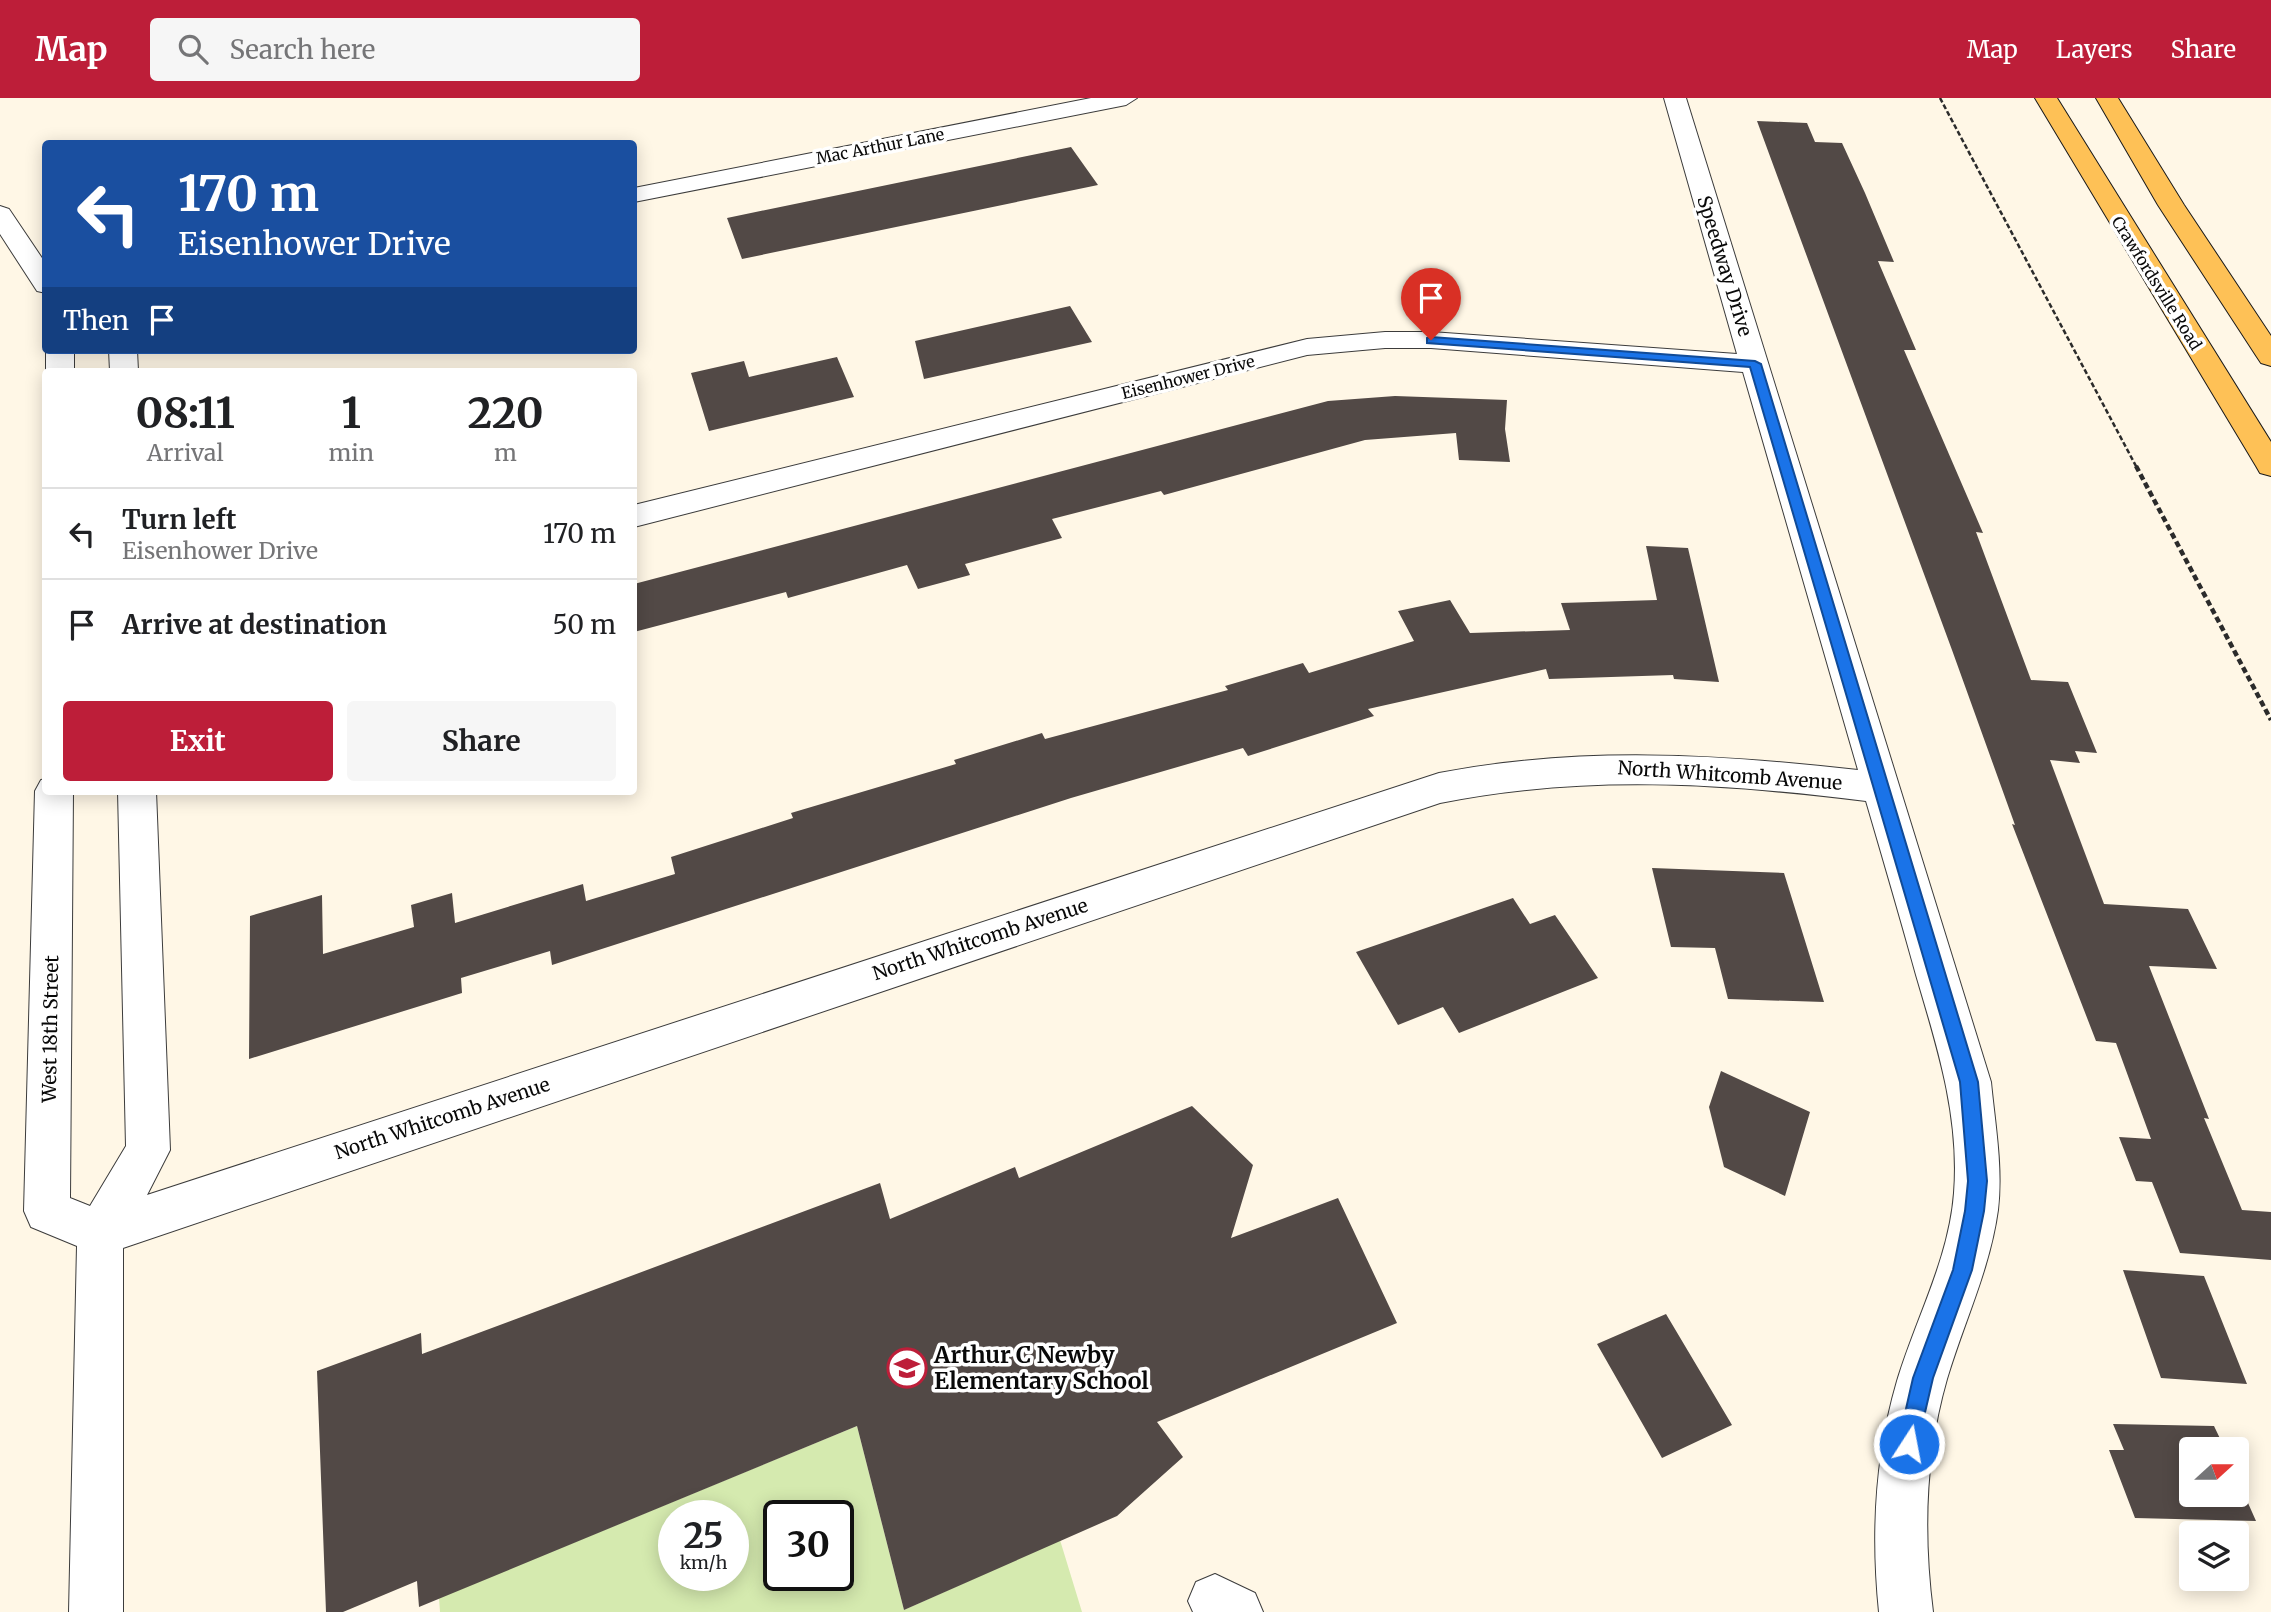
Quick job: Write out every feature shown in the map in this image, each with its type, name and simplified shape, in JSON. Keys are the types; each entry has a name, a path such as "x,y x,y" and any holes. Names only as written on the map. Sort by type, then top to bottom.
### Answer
{"main road":[{"name":"Crawfordsville Road","path":"2046,98 2127,236 2271,466"},
{"path":"2107,98 2171,205 2271,357"}],"street":[{"name":"Mac Arthur Lane","path":"637,194 1126,98"},
{"name":"Speedway Drive","path":"1675,98 1969,1082 1978,1181 1962,1270 1923,1378 1904,1468 1900,1570 1906,1612"},
{"path":"0,214 42,279"},
{"name":"Eisenhower Drive","path":"637,515 1307,347 1374,341 1431,340 1755,364"},
{"name":"North Whitcomb Avenue","path":"100,1233 1439,788 1503,774 1615,766 1758,774 1881,788"},
{"name":"West 18th Street","path":"54,795 47,1211 100,1233"},
{"path":"96,1612 100,1233 148,1150 137,795"}],"path":[{"path":"1940,98 2271,720"}],"green space":[{"path":"857,1426 904,1610 1060,1540 1082,1612 440,1612 439,1598 658,1508 658,1591 749,1591 749,1500 677,1500"}],"building":[{"path":"1757,121 1807,123 1815,142 1842,143 1865,193 1894,262 1878,261 1916,350 1904,350 1983,533 1976,532 2031,680 2068,682 2097,753 2075,751 2080,763 2050,760 2104,904 2188,909 2217,969 2149,966 2209,1119 2204,1118 2242,1210 2271,1212 2271,1260 2180,1253 2152,1182 2136,1181 2119,1137 2151,1139 2116,1043 2096,1041 2012,824 2015,825"},
{"path":"1071,147 1098,185 742,259 727,218"},
{"path":"1070,306 1092,342 924,379 915,341"},
{"path":"837,357 854,397 709,431 691,373 744,361 749,377"},
{"path":"1395,396 1507,400 1505,429 1510,462 1459,460 1456,433 1365,440 1164,495 1161,491 1052,519 1062,538 965,564 970,575 918,589 907,565 788,598 786,592 637,631 637,583 1328,401"},
{"path":"1646,546 1688,548 1719,682 1674,679 1673,675 1549,679 1546,669 1368,709 1374,716 1248,756 1243,748 1071,798 552,965 550,951 461,978 462,993 249,1059 250,916 322,895 323,954 414,927 411,905 452,893 455,923 583,884 586,901 675,874 671,857 793,818 791,813 956,764 954,760 1042,733 1045,739 1228,690 1225,686 1303,663 1309,673 1414,641 1398,611 1450,600 1470,633 1570,630 1561,603 1657,600"},
{"path":"1652,868 1784,873 1824,1002 1728,999 1715,948 1671,947"},
{"path":"1513,898 1530,924 1555,915 1598,978 1459,1033 1443,1007 1398,1025 1356,952"},
{"path":"1721,1071 1810,1112 1785,1196 1724,1167 1709,1107"},
{"path":"1192,1106 1253,1165 1231,1238 1338,1198 1397,1323 1157,1422 1183,1457 1117,1516 904,1610 857,1426 678,1500 658,1500 658,1508 419,1607 417,1581 343,1612 326,1612 317,1371 421,1333 422,1354 880,1183 890,1219 1015,1167 1019,1178"},
{"path":"2123,1270 2204,1276 2247,1384 2161,1378"},
{"path":"1666,1314 1732,1425 1662,1458 1597,1344"},
{"path":"2113,1424 2214,1426 2219,1437 2179,1437 2179,1507 2249,1505 2256,1521 2135,1518 2109,1450 2124,1450"}],"place":[{"name":"Arthur C Newby Elementary School","path":"907,1368"}],"route":[{"path":"1431,340 1755,364 1969,1082 1978,1181 1975,1211 1962,1270 1923,1378 1909,1444"}]}
